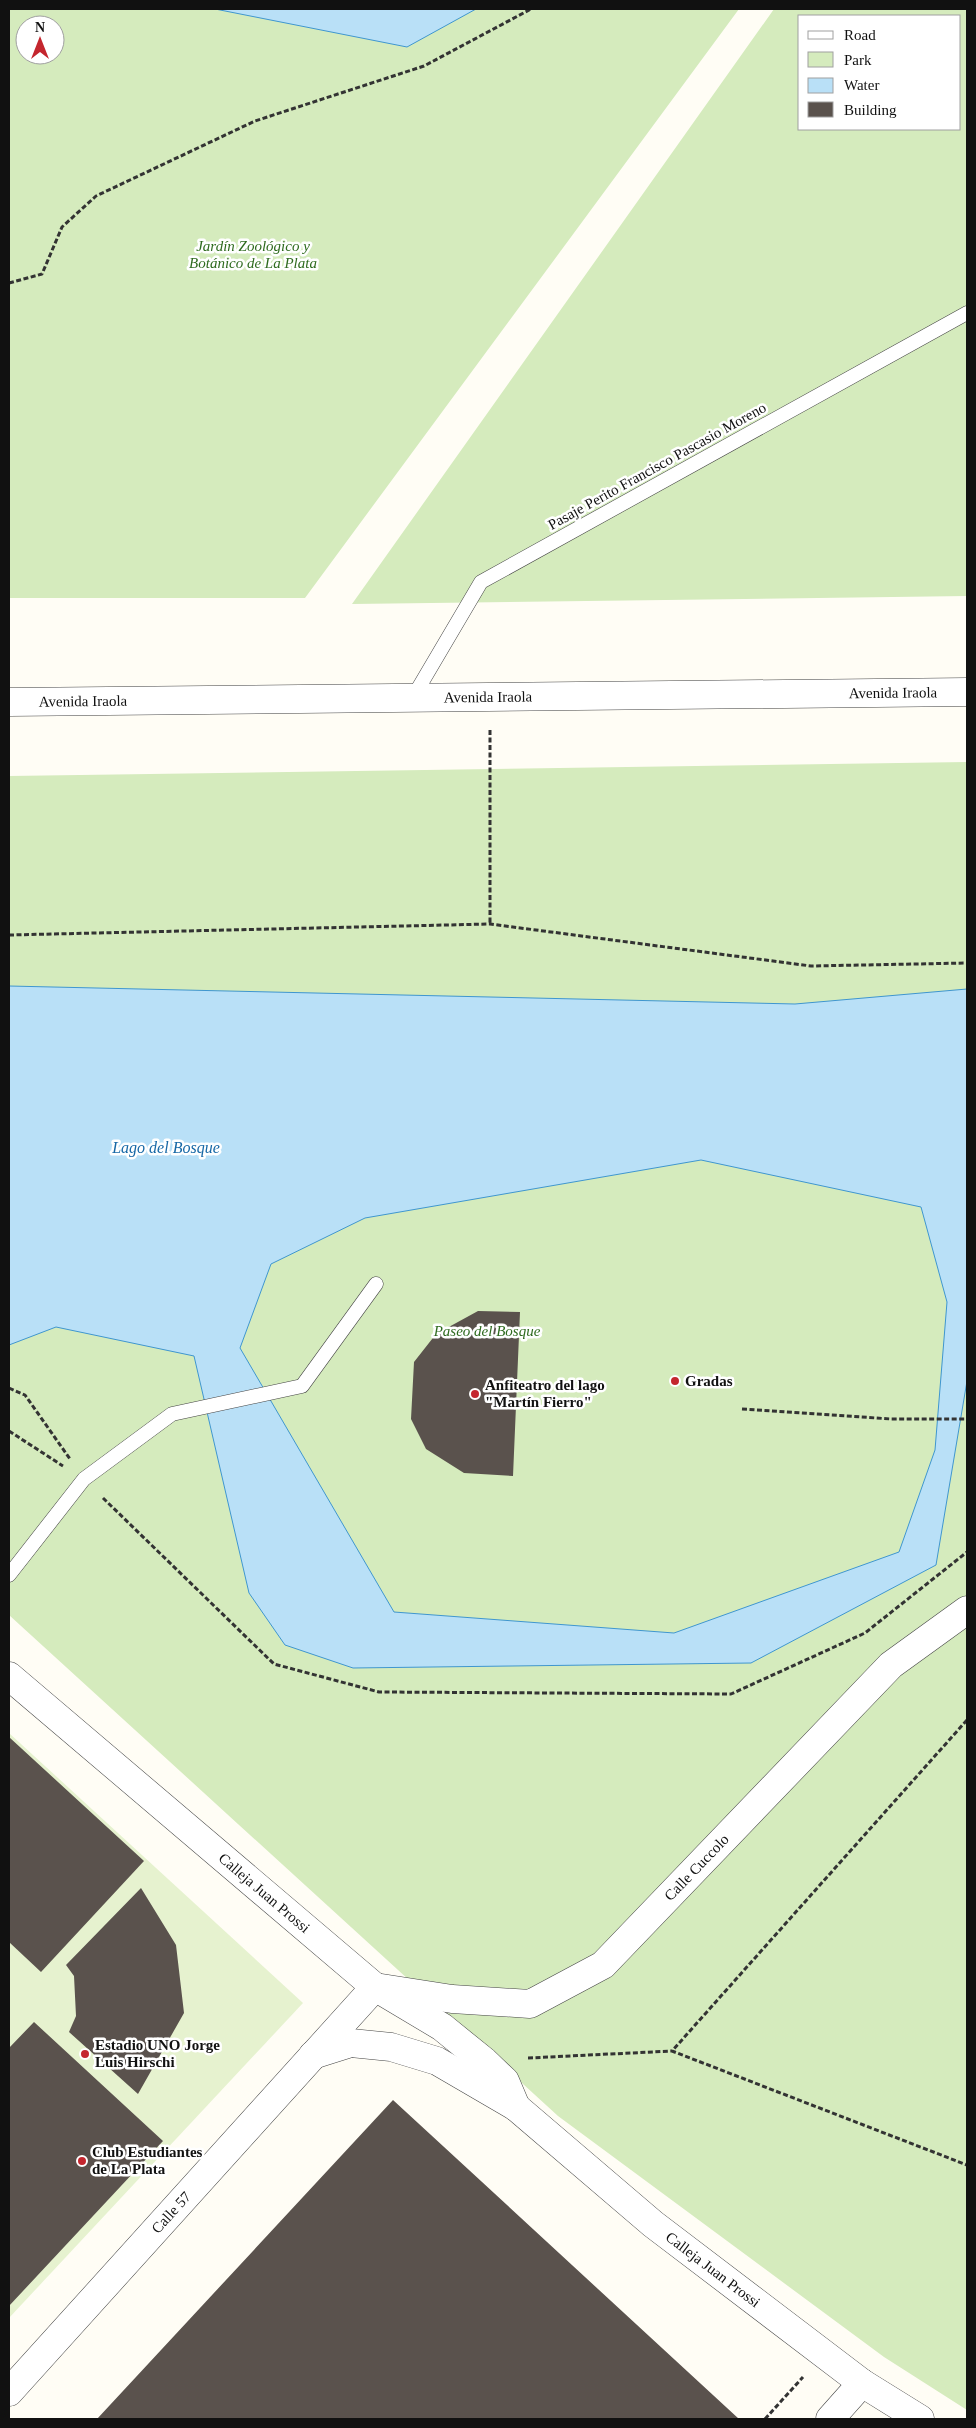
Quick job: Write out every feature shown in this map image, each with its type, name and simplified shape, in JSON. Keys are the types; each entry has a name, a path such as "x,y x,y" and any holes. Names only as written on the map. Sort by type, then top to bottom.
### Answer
{"street":[{"name":"Avenida Iraola","path":"9,702 967,692"},
{"name":"Calle Cuccolo","path":"374,1986 452,1999 530,2004 603,1965 891,1665 967,1610"},
{"name":"Calleja Juan Prossi","path":"9,1676 374,1986 442,2027 484,2061 505,2081 516,2107"},
{"name":"Calle 57","path":"9,2392 374,1986"},
{"name":"Calleja Juan Prossi","path":"312,2055 351,2043 391,2047 436,2061 516,2107 653,2224 862,2383 920,2419"},
{"path":"830,2419 862,2383"}],"lane":[{"name":"Pasaje Perito Francisco Pascasio Moreno","path":"412,698 481,582 967,313"},
{"path":"9,1575 84,1479 172,1414 302,1386 376,1284"}],"path":[{"path":"9,283 42,274 62,227 96,196 256,122 424,66 531,9"},
{"path":"490,698 490,924"},
{"path":"9,935 490,924 811,966 967,963"},
{"path":"9,1388 25,1395 84,1479 274,1664 379,1692 731,1694 864,1633 967,1552"},
{"path":"742,1410 891,1419 967,1419"},
{"path":"9,1431 84,1479"},
{"path":"672,2051 967,1720"},
{"path":"484,2061 672,2051 967,2164"},
{"path":"765,2419 824,2354"}],"green space":[{"name":"Jardín Zoológico y Botánico de La Plata","path":"9,9 739,9 305,598 9,598"},
{"path":"774,9 967,9 967,596 352,604"},
{"name":"Paseo del Bosque","path":"967,762 967,2410 884,2357 558,2116 9,1615 9,776"},
{"name":"Estadio UNO Jorge Luis Hirschi","path":"9,1733 303,2003 9,2318"}],"water":[{"path":"215,9 476,9 407,47"},
{"name":"Lago del Bosque","path":"9,986 795,1004 967,989 967,1381 936,1565 751,1663 353,1668 285,1645 249,1593 194,1356 56,1327 9,1345","holes":["701,1160 921,1207 947,1302 935,1450 899,1552 674,1633 394,1612 240,1348 271,1264 365,1218"]}],"building":[{"path":"478,1311 520,1312 513,1476 464,1473 426,1449 411,1419 414,1362 436,1334"},
{"path":"9,1737 144,1861 41,1972 9,1942"},
{"path":"141,1888 176,1945 184,2013 138,2094 69,2032 76,2016 74,1976 66,1965"},
{"path":"34,2022 163,2141 9,2306 9,2048"},
{"path":"393,2100 739,2419 97,2419"}],"place":[{"name":"Gradas","path":"675,1381"},
{"name":"Anfiteatro del lago \"Martín Fierro\"","path":"475,1394"},
{"name":"Estadio UNO Jorge Luis Hirschi","path":"85,2054"},
{"name":"Club Estudiantes de La Plata","path":"82,2161"}]}
